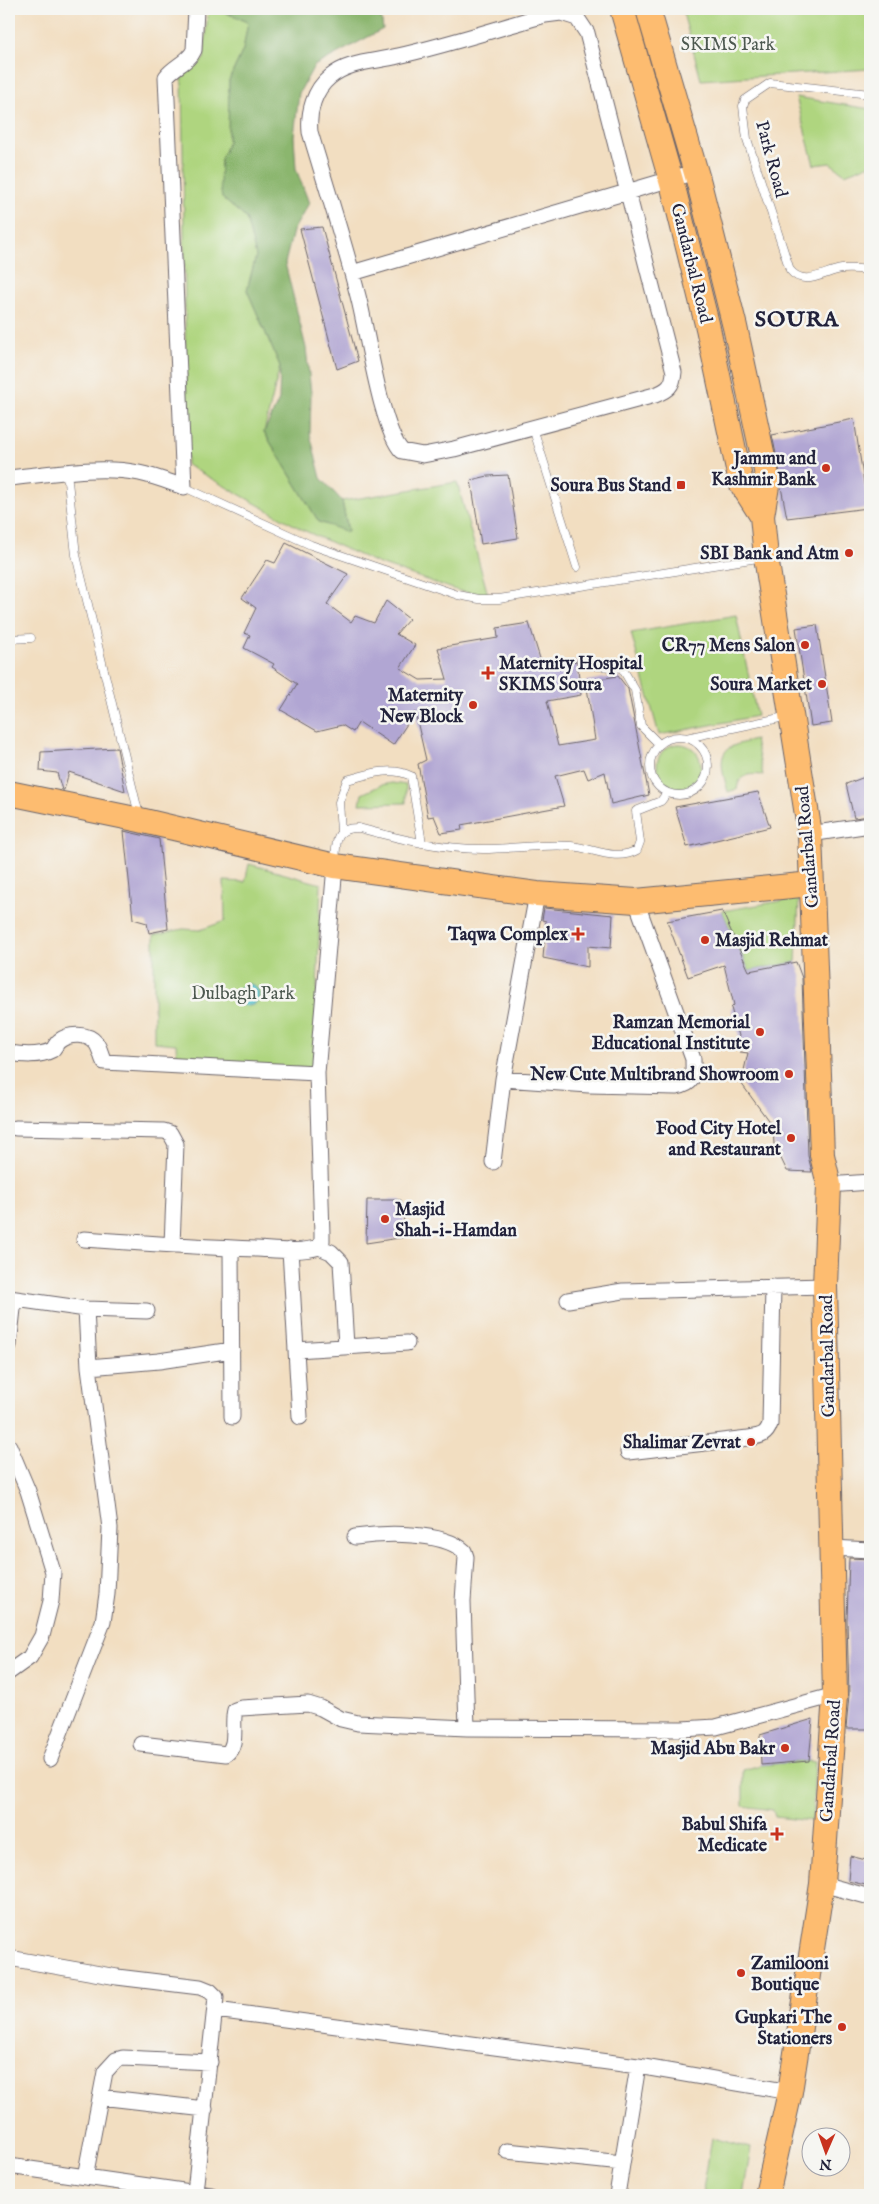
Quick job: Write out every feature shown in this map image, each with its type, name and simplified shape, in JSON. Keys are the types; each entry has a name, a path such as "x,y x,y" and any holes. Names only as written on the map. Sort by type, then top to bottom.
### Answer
{"main road":[{"name":"Gandarbal Road","path":"622,9 671,180 708,328 741,483 762,516"},
{"name":"Gandarbal Road","path":"648,9 696,172 735,327 768,480 762,516 766,557 810,834 822,1155 828,1185 825,1286 835,1695 822,1884 790,2092 767,2195"},
{"path":"9,793 140,820 335,866 537,894 636,901 812,884"}],"street":[{"path":"9,478 67,472 117,471 140,473 184,486 166,77 171,71 191,57 194,50 196,9"},
{"path":"561,13 577,18 587,33 627,193 674,372 674,380 671,387 655,396 454,449 422,454 402,451 393,438 385,414 352,273 310,132 308,120 314,99 320,87 338,71 354,64 398,56 545,16 561,13"},
{"path":"352,273 696,172"},
{"path":"810,834 870,825"},
{"path":"84,1239 231,1248 312,1250 319,1247 322,1241 322,1234 317,1073 335,866"},
{"path":"494,1162 503,1079 537,894"},
{"path":"503,1079 589,1085 676,1088 686,1086 692,1080 693,1059 636,901"},
{"path":"9,1053 31,1055 45,1053 54,1049 59,1041 70,1036 80,1036 91,1039 97,1044 104,1062 317,1073"},
{"path":"16,1128 164,1131 170,1133 176,1144 172,1245"},
{"path":"828,1185 870,1182"},
{"path":"319,1247 332,1252 341,1262 346,1346"},
{"path":"231,1248 232,1417"},
{"path":"290,1250 300,1417"},
{"path":"568,1300 623,1291 825,1286"},
{"path":"628,1452 748,1438 762,1436 767,1433 770,1424 773,1287"},
{"path":"9,1345 12,1299 86,1309 147,1311"},
{"path":"50,1759 103,1622 107,1594 110,1528 89,1367 86,1309"},
{"path":"296,1350 407,1342"},
{"path":"89,1367 159,1361 232,1350"},
{"path":"9,1446 28,1491 53,1572 51,1601 42,1636 30,1657 9,1672"},
{"path":"355,1537 400,1534 448,1542 464,1551 466,1557 463,1602 467,1728"},
{"path":"832,1548 870,1550"},
{"path":"141,1744 226,1754 234,1744 233,1718 235,1710 241,1708 308,1704 321,1708 341,1719 358,1723 467,1728 682,1730 716,1727 835,1695"},
{"path":"822,1884 870,1897"},
{"path":"9,1958 117,1977 200,1986 210,1991 216,1997 196,2192"},
{"path":"216,2010 638,2066 790,2092"},
{"path":"85,2177 105,2072 116,2060 145,2058 210,2062"},
{"path":"617,2195 638,2066"},
{"path":"100,2096 205,2109"},
{"path":"507,2151 622,2163"},
{"path":"9,2166 211,2195"}],"lane":[{"name":"Park Road","path":"870,94 770,83 748,96 743,106 747,139 790,270 797,277 808,278 843,268 870,270"},
{"path":"533,428 577,568"},
{"path":"67,472 76,555 140,820"},
{"path":"184,486 312,545 458,595 479,599 499,598 766,557"},
{"path":"9,639 31,638"},
{"path":"588,665 622,668 635,690 641,726 659,744"},
{"path":"686,738 701,748 706,756 706,775 702,784 686,794 667,793 653,780 650,771 650,761 659,744 667,740 686,738 791,716"},
{"path":"335,866 337,839 341,831 339,802 347,780 376,772 402,772 411,776 422,844"},
{"path":"341,831 348,827 359,828 422,844 482,849 571,846 610,855 628,855 637,850 640,842 636,811 661,801 667,793"}],"green space":[{"path":"208,9 216,9 248,22 243,50 229,80 228,142 221,159 222,198 246,218 256,256 247,290 280,366 264,432 319,522 348,531 342,501 457,482 488,595 459,591 377,563 303,530 187,465 182,74 204,59"},
{"path":"219,9 380,9 383,29 314,66 299,93 294,136 296,169 309,203 293,231 285,263 306,348 311,393 310,434 321,478 342,501 348,532 319,522 264,432 279,400 280,366 247,290 256,256 246,218 222,198 220,185 221,159 228,142 229,80 243,50 248,22"},
{"name":"SKIMS Park","path":"682,9 870,9 870,69 701,80"},
{"path":"796,97 870,109 870,168 868,165 845,174 830,163 814,165"},
{"path":"736,615 757,716 659,735 631,633"},
{"path":"755,740 763,775 743,777 737,789 728,792 722,768 723,756 726,751 734,746"},
{"path":"679,744 691,748 697,754 701,766 697,778 691,784 679,788 667,784 661,778 657,766 661,754 667,748"},
{"path":"392,783 406,785 406,803 360,804 362,794 381,785"},
{"name":"Dulbagh Park","path":"249,864 321,884 314,1069 177,1062 176,1044 154,1042 154,935 183,929 200,930 225,921 224,881 245,882"},
{"path":"799,898 796,962 749,971 722,911"},
{"path":"815,1762 812,1821 775,1817 773,1810 743,1806 743,1770 761,1765"},
{"path":"712,2138 751,2148 743,2195 702,2195"}],"water":[{"path":"248,984 256,987 259,995 256,1003 248,1006 240,1003 237,995 240,987"}],"building":[{"path":"322,227 358,361 337,369 300,229"},
{"path":"854,419 868,508 787,518 772,435"},
{"path":"508,475 518,538 481,544 471,480 488,476"},
{"path":"286,543 348,574 327,604 351,622 355,616 374,623 386,601 409,619 396,634 415,645 400,668 420,680 447,679 438,648 498,638 497,628 529,623 542,665 577,661 581,695 547,701 558,746 595,740 586,681 618,676 628,689 649,795 611,804 605,772 588,779 584,769 555,776 564,806 461,825 462,830 441,833 434,816 428,817 418,764 426,760 415,712 393,745 359,722 353,732 342,725 317,731 281,710 297,684 272,667 274,664 244,648 250,635 244,633 256,608 242,598 267,560 275,563"},
{"path":"817,625 832,723 811,726 796,628"},
{"path":"117,748 125,791 69,772 64,790 62,790 57,773 40,771 41,752"},
{"path":"870,775 870,816 854,818 846,784"},
{"path":"758,792 770,827 687,847 675,807"},
{"path":"124,831 159,839 168,929 149,933 147,923 133,919"},
{"name":"Taqwa Complex","path":"544,908 613,915 611,948 588,946 588,967 543,958 546,921 542,920"},
{"path":"722,911 749,971 796,962 802,978 808,1156 812,1172 787,1171 774,1144 773,1127 741,1083 748,1053 740,1052 739,1036 731,1008 734,1005 724,965 688,977 667,921"},
{"name":"Masjid Shah-i-Hamdan","path":"367,1200 401,1200 406,1237 366,1243"},
{"path":"849,1558 870,1559 870,1729 846,1729 849,1695 847,1620"},
{"name":"Masjid Abu Bakr","path":"813,1719 809,1761 761,1765 760,1735"},
{"path":"850,1856 870,1861 870,1886 848,1881"}],"place":[{"name":"Jammu and Kashmir Bank","path":"826,468"},
{"name":"Soura Bus Stand","path":"681,485"},
{"name":"SBI Bank and Atm","path":"849,553"},
{"name":"CR77 Mens Salon","path":"805,645"},
{"name":"Maternity Hospital SKIMS Soura","path":"488,673"},
{"name":"Soura Market","path":"822,684"},
{"name":"Maternity New Block","path":"473,705"},
{"name":"Taqwa Complex","path":"578,934"},
{"name":"Masjid Rehmat","path":"705,940"},
{"name":"Ramzan Memorial Educational Institute","path":"760,1032"},
{"name":"New Cute Multibrand Showroom","path":"789,1074"},
{"name":"Food City Hotel and Restaurant","path":"791,1138"},
{"name":"Masjid Shah-i-Hamdan","path":"385,1219"},
{"name":"Shalimar Zevrat","path":"751,1442"},
{"name":"Masjid Abu Bakr","path":"785,1748"},
{"name":"Babul Shifa Medicate","path":"777,1834"},
{"name":"Zamilooni Boutique","path":"741,1973"},
{"name":"Gupkari The Stationers","path":"842,2027"}],"district":[{"name":"SOURA","path":"797,318"}]}
